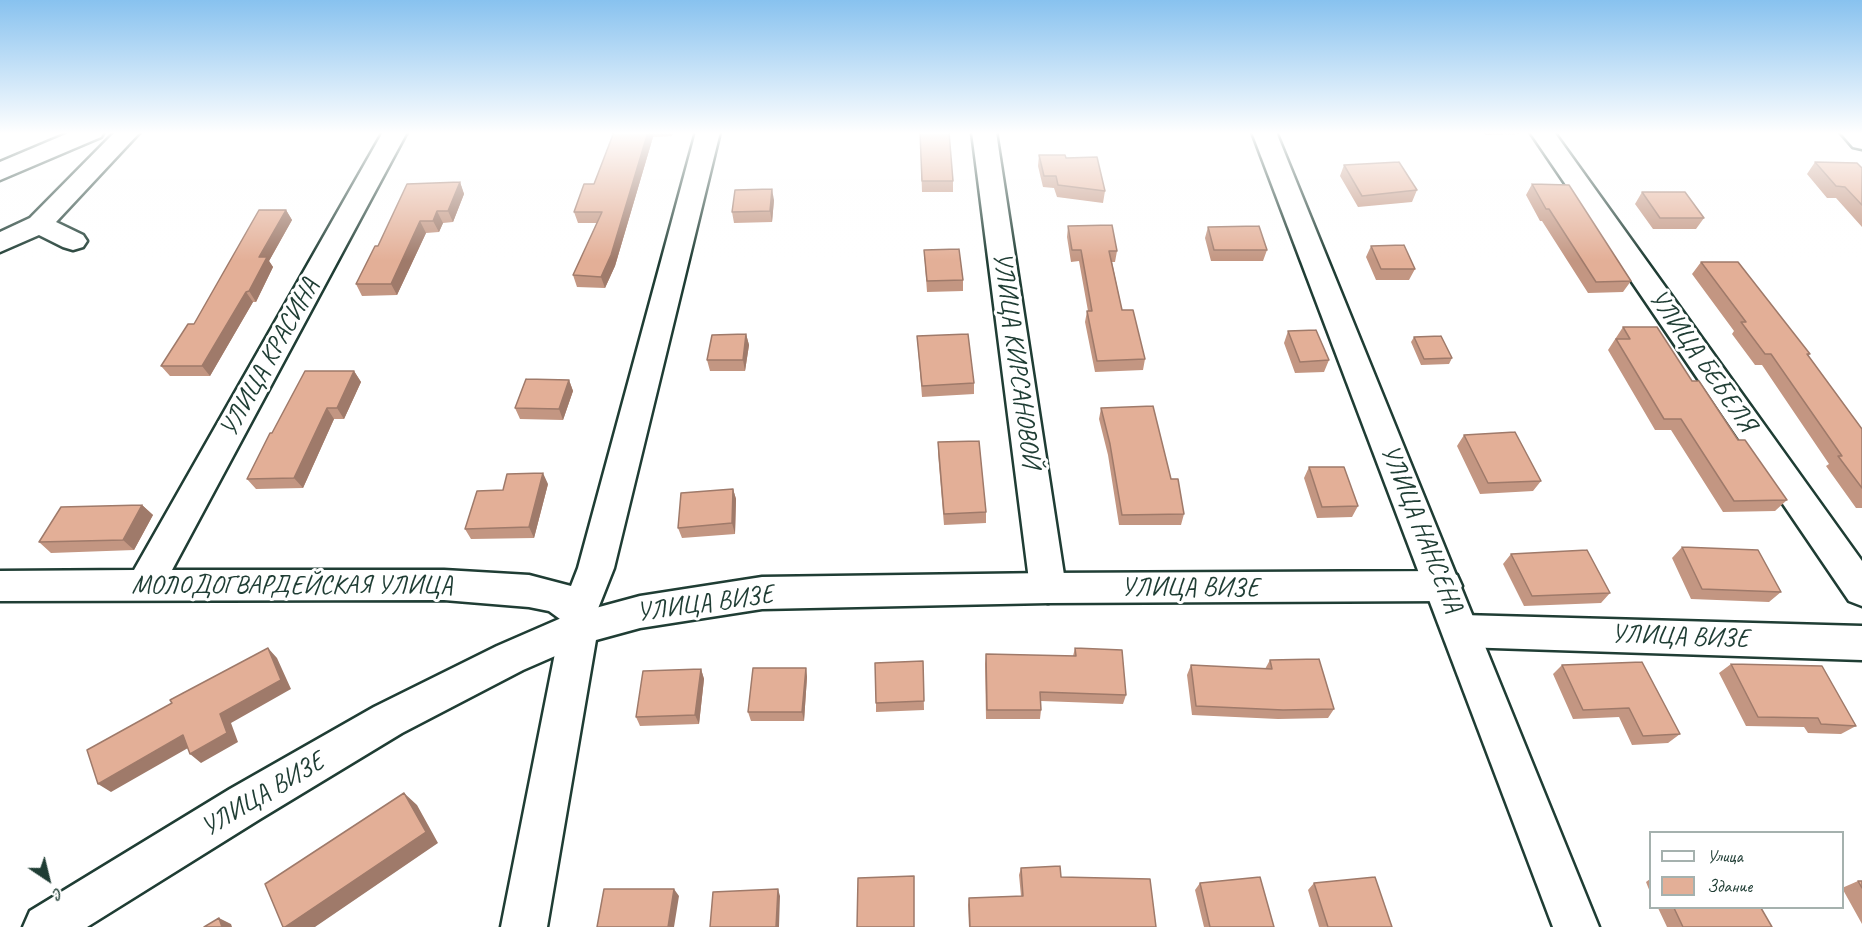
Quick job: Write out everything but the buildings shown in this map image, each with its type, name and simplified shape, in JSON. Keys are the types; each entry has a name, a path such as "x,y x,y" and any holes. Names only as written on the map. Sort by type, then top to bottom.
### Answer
{"street":[{"path":"0,243 39,224 86,175"},
{"name":"УЛИЦА КРАСИНА","path":"145,585 371,175"},
{"path":"524,927 579,620 596,568 697,175"},
{"name":"УЛИЦА КИРСАНОВОЙ","path":"990,175 1048,588"},
{"name":"УЛИЦА НАНСЕНА","path":"1281,175 1462,631 1576,927"},
{"name":"УЛИЦА БЕБЕЛЯ","path":"1572,175 1862,590"},
{"path":"39,224 73,241"},
{"name":"МОЛОДОГВАРДЕЙСКАЯ УЛИЦА","path":"0,585 455,586 529,591 558,597 579,620"},
{"name":"УЛИЦА ВИЗЕ","path":"46,927 245,804 388,720 579,620 762,593 1048,588 1444,586"},
{"name":"УЛИЦА ВИЗЕ","path":"1462,631 1862,643"}]}
